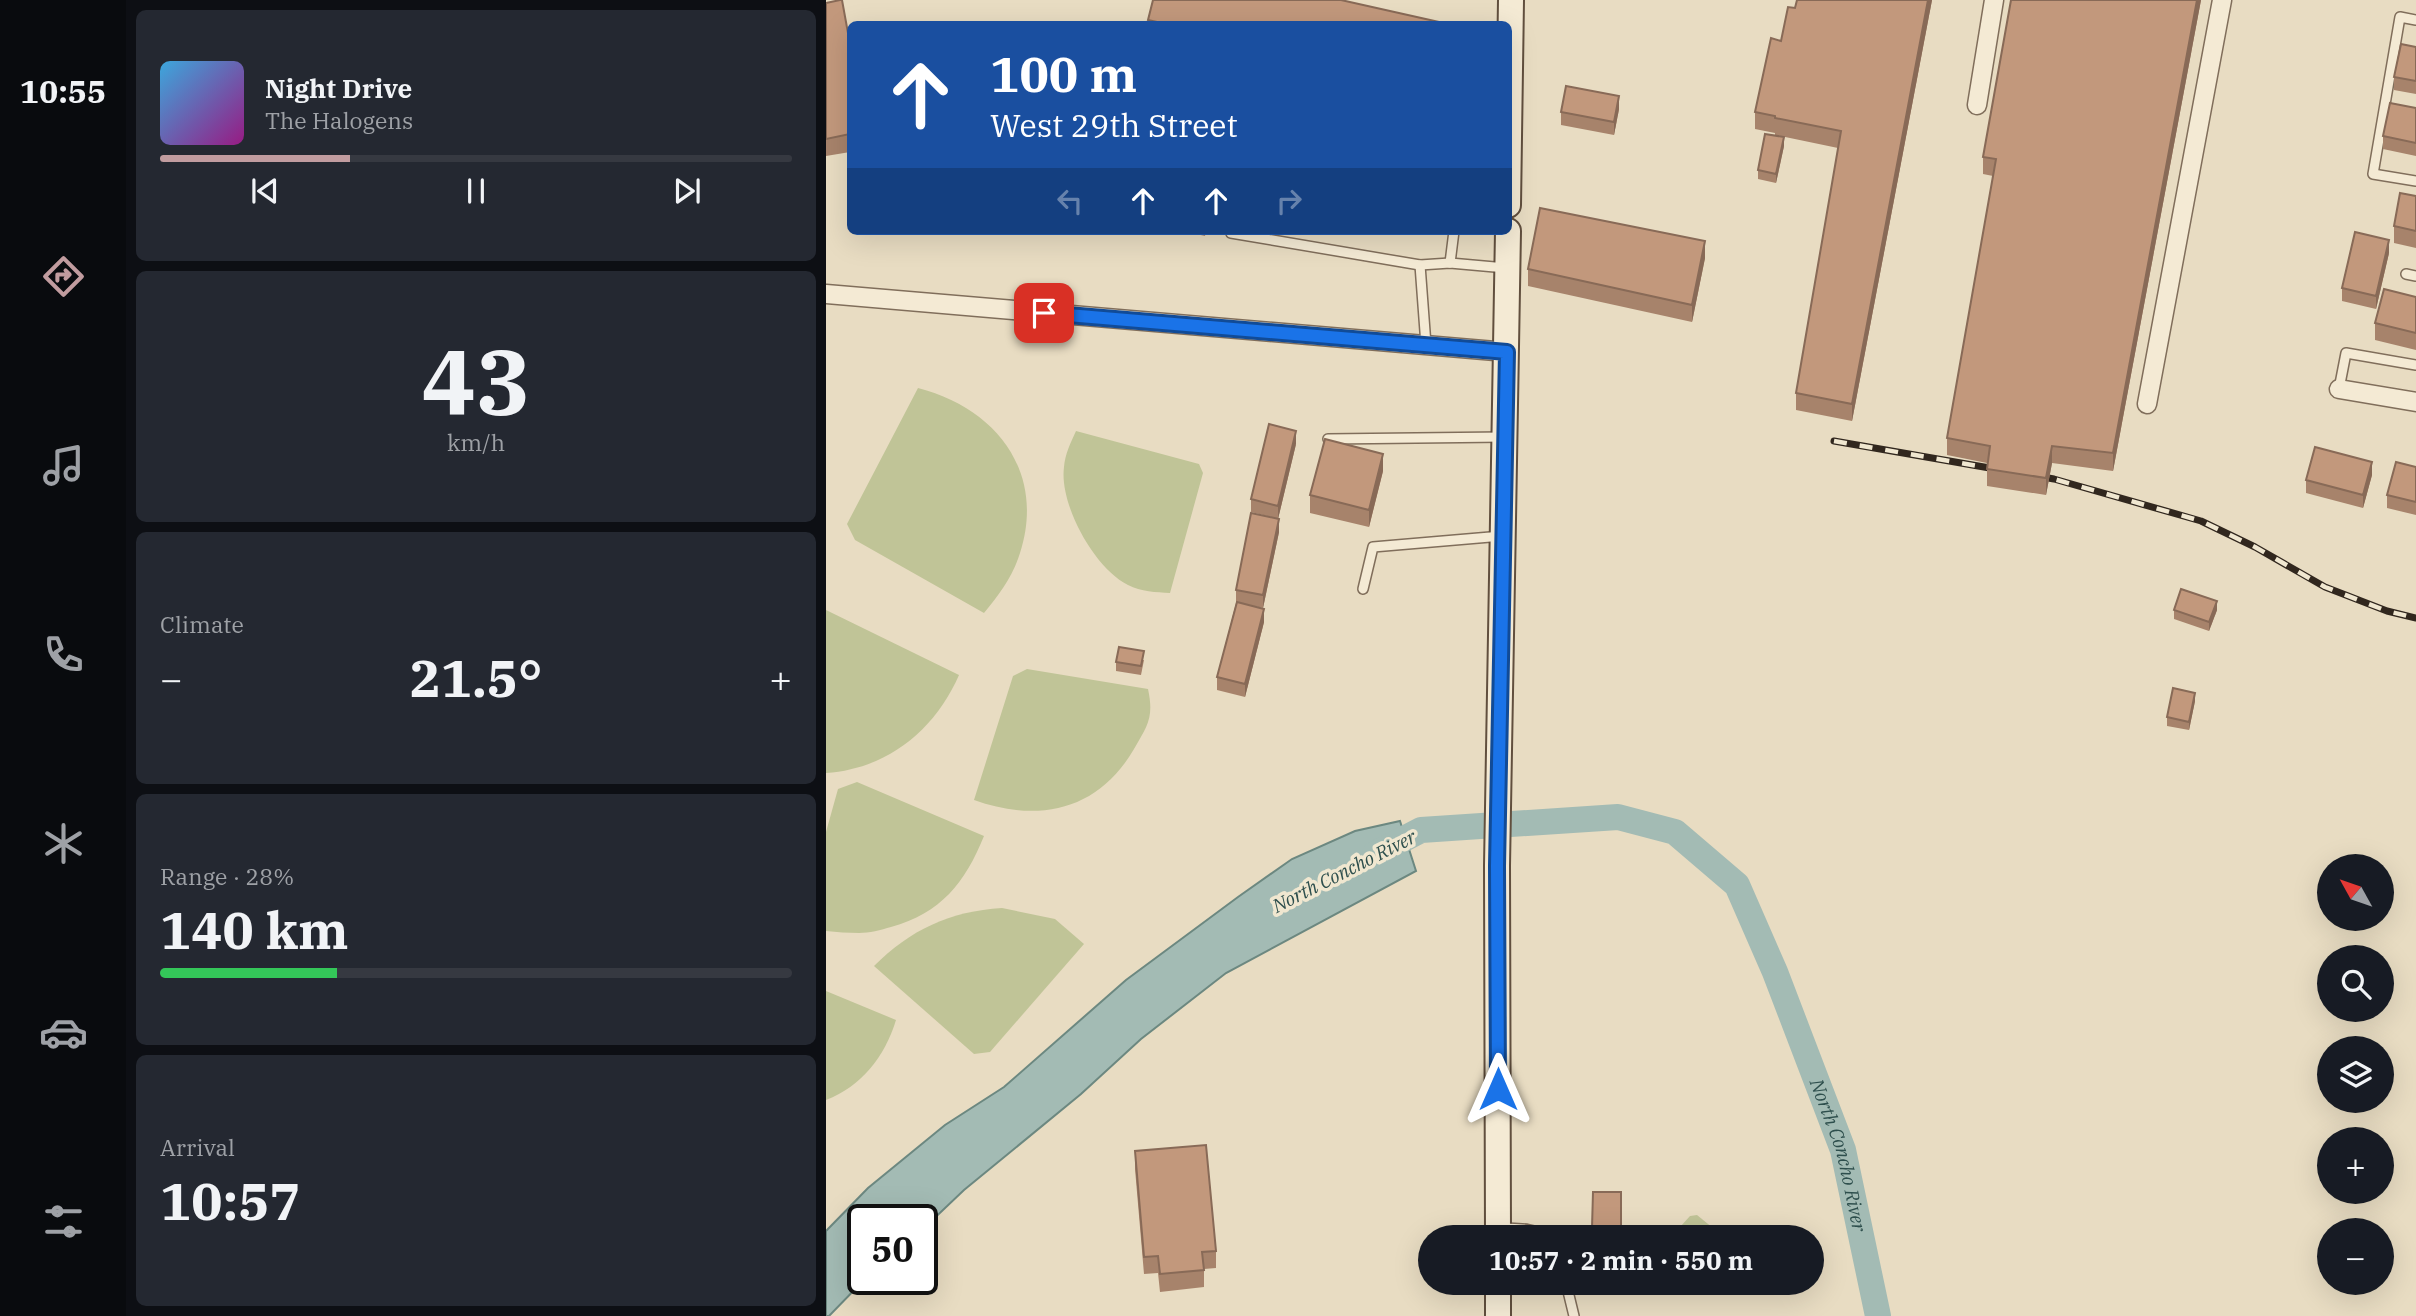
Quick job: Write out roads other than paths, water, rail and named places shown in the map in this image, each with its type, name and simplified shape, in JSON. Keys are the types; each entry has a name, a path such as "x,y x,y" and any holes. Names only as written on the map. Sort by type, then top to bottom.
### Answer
{"main road":[{"path":"1511,0 1511,21"},
{"path":"1498,1225 1497,866 1508,235"},
{"path":"1498,1295 1498,1316"}],"street":[{"path":"1977,105 1994,0"},
{"path":"2147,404 2222,0"},
{"path":"826,294 1507,352"},
{"path":"2339,389 2416,402"}],"lane":[{"path":"2416,20 2400,17 2373,174 2416,181"},
{"path":"1243,235 1420,265 1450,263 1508,268"},
{"path":"1450,263 1454,235"},
{"path":"1420,265 1426,345"},
{"path":"2339,389 2346,353 2416,365"},
{"path":"1328,439 1505,437"},
{"path":"1363,589 1373,547 1503,536"},
{"path":"1569,1295 1574,1316"}],"water":[{"path":"1400,821 1416,871 1226,973 1141,1039 1081,1094 964,1190 938,1215 938,1204 852,1204 945,1125 1004,1087 1126,980 1292,859 1355,831"},
{"path":"847,1210 847,1295 849,1295 829,1316 826,1316 826,1231"}],"waterway":[{"name":"North Concho River","path":"1375,854 1421,830 1618,817 1675,832 1737,885 1775,972 1843,1150 1878,1316"}],"railway":[{"path":"1834,441 2007,471"},
{"path":"2031,475 2054,479 2201,521 2255,547 2325,587 2387,611 2416,618"}]}
